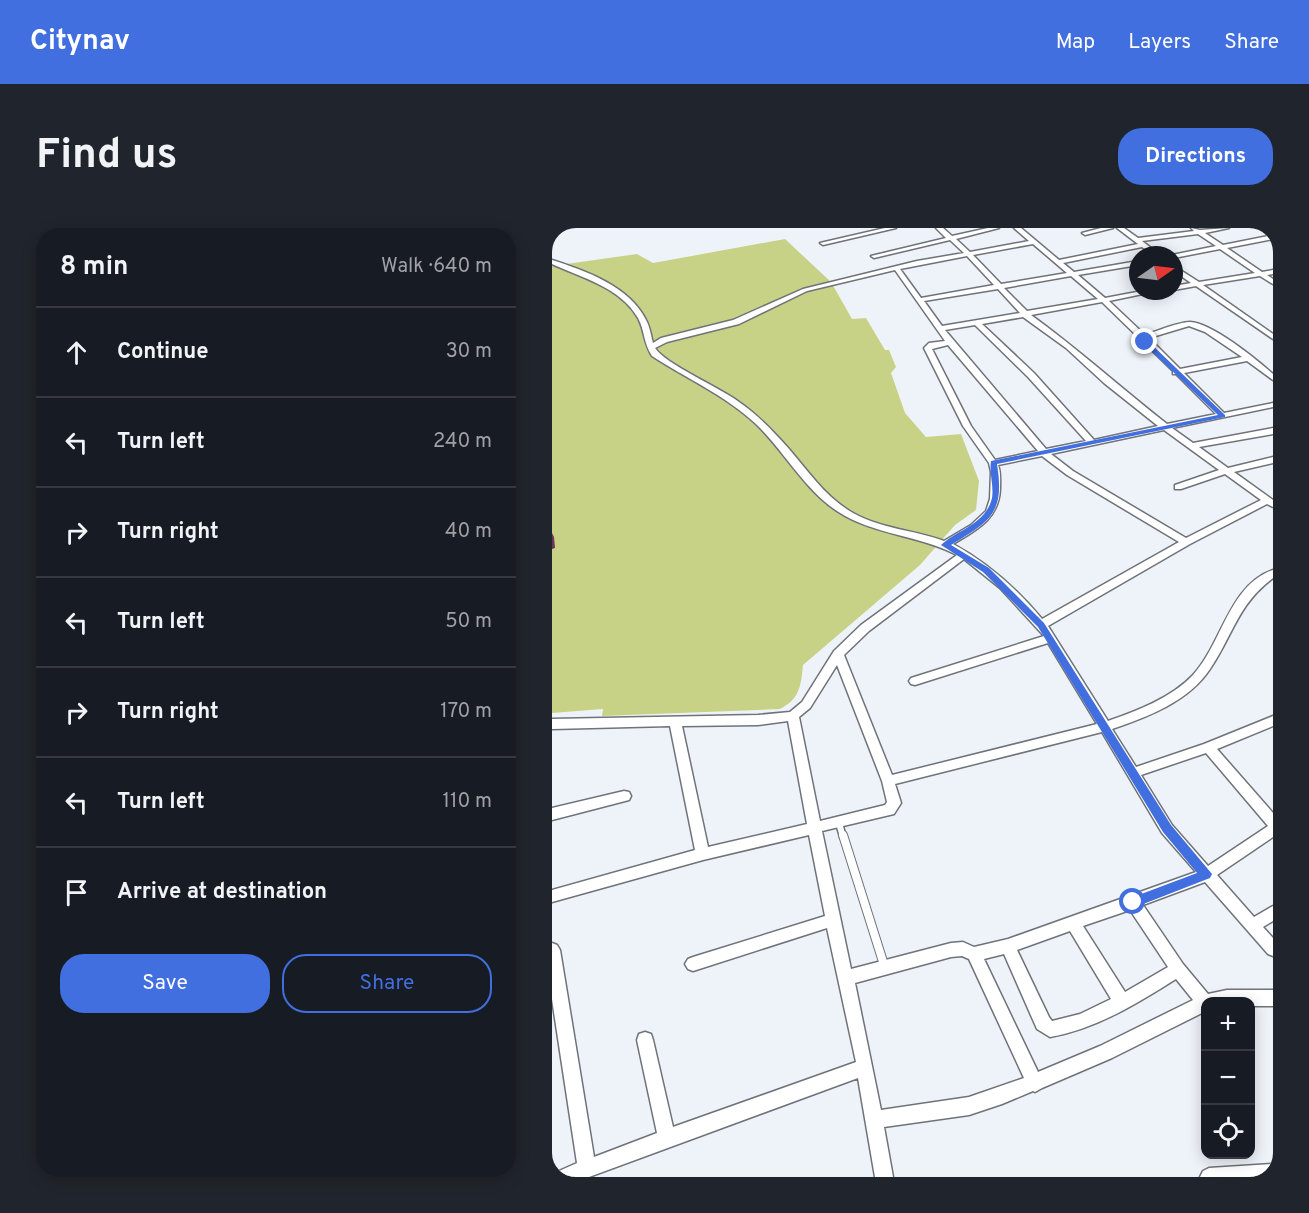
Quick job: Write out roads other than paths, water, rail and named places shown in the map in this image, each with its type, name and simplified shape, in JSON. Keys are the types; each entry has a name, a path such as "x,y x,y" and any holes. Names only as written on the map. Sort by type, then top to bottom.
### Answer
{"street":[{"path":"823,243 893,228"},
{"path":"939,228 952,237 1026,315 1069,346 1107,381 1190,446 1270,502 1186,542 1041,625"},
{"path":"874,256 996,228"},
{"path":"1017,228 1103,300 1223,416"},
{"path":"1085,233 1110,228"},
{"path":"1120,228 1144,245"},
{"path":"1137,240 1197,230 1226,228"},
{"path":"1197,230 1273,282"},
{"path":"1183,254 1273,237"},
{"path":"650,348 664,340 736,322 805,290 1034,242"},
{"path":"1058,262 1144,245"},
{"path":"552,262 613,287 641,318 647,329 650,348 665,362 720,390 736,402 778,441 816,488 839,509 874,526 945,545 999,580 1051,638 1167,829 1273,949"},
{"path":"919,300 1129,265"},
{"path":"897,269 950,342 1043,452 1070,473 1186,542"},
{"path":"1183,286 1273,272"},
{"path":"1183,275 1273,337"},
{"path":"940,329 1129,295"},
{"path":"977,323 1031,375 1092,443"},
{"path":"1142,338 1194,324 1248,358 1273,378"},
{"path":"945,545 974,527 990,512 997,485 993,463 967,426 928,348 932,345 950,342"},
{"path":"1176,372 1248,358"},
{"path":"993,463 1273,405"},
{"path":"1190,446 1273,431"},
{"path":"1178,487 1225,471 1273,460"},
{"path":"552,724 758,720 793,716 806,705 838,654 865,628 963,555"},
{"path":"888,781 1105,726 1152,707 1192,684 1225,635 1244,599 1251,590 1273,573"},
{"path":"915,681 1051,638"},
{"path":"552,896 703,854 889,810 894,803 888,781 838,654"},
{"path":"793,716 814,829 866,1067 884,1177"},
{"path":"675,721 703,854"},
{"path":"1133,773 1273,721"},
{"path":"1208,747 1273,823"},
{"path":"552,814 624,796"},
{"path":"847,978 951,950 963,949 974,954 1008,946 1206,874 1273,830"},
{"path":"1133,902 1178,969 1201,997"},
{"path":"1252,926 1273,913"},
{"path":"693,964 833,920"},
{"path":"1073,923 1122,1002"},
{"path":"1008,946 1048,1029 1061,1027 1122,1002 1178,969"},
{"path":"552,950 587,1169"},
{"path":"974,954 1035,1084"},
{"path":"1255,998 1273,998"},
{"path":"874,1120 969,1106 1035,1084 1106,1052 1201,1004"},
{"path":"645,1040 667,1138"},
{"path":"565,1177 866,1067"},
{"path":"1209,1177 1273,1173"}],"lane":[{"path":"839,823 885,968"}]}
